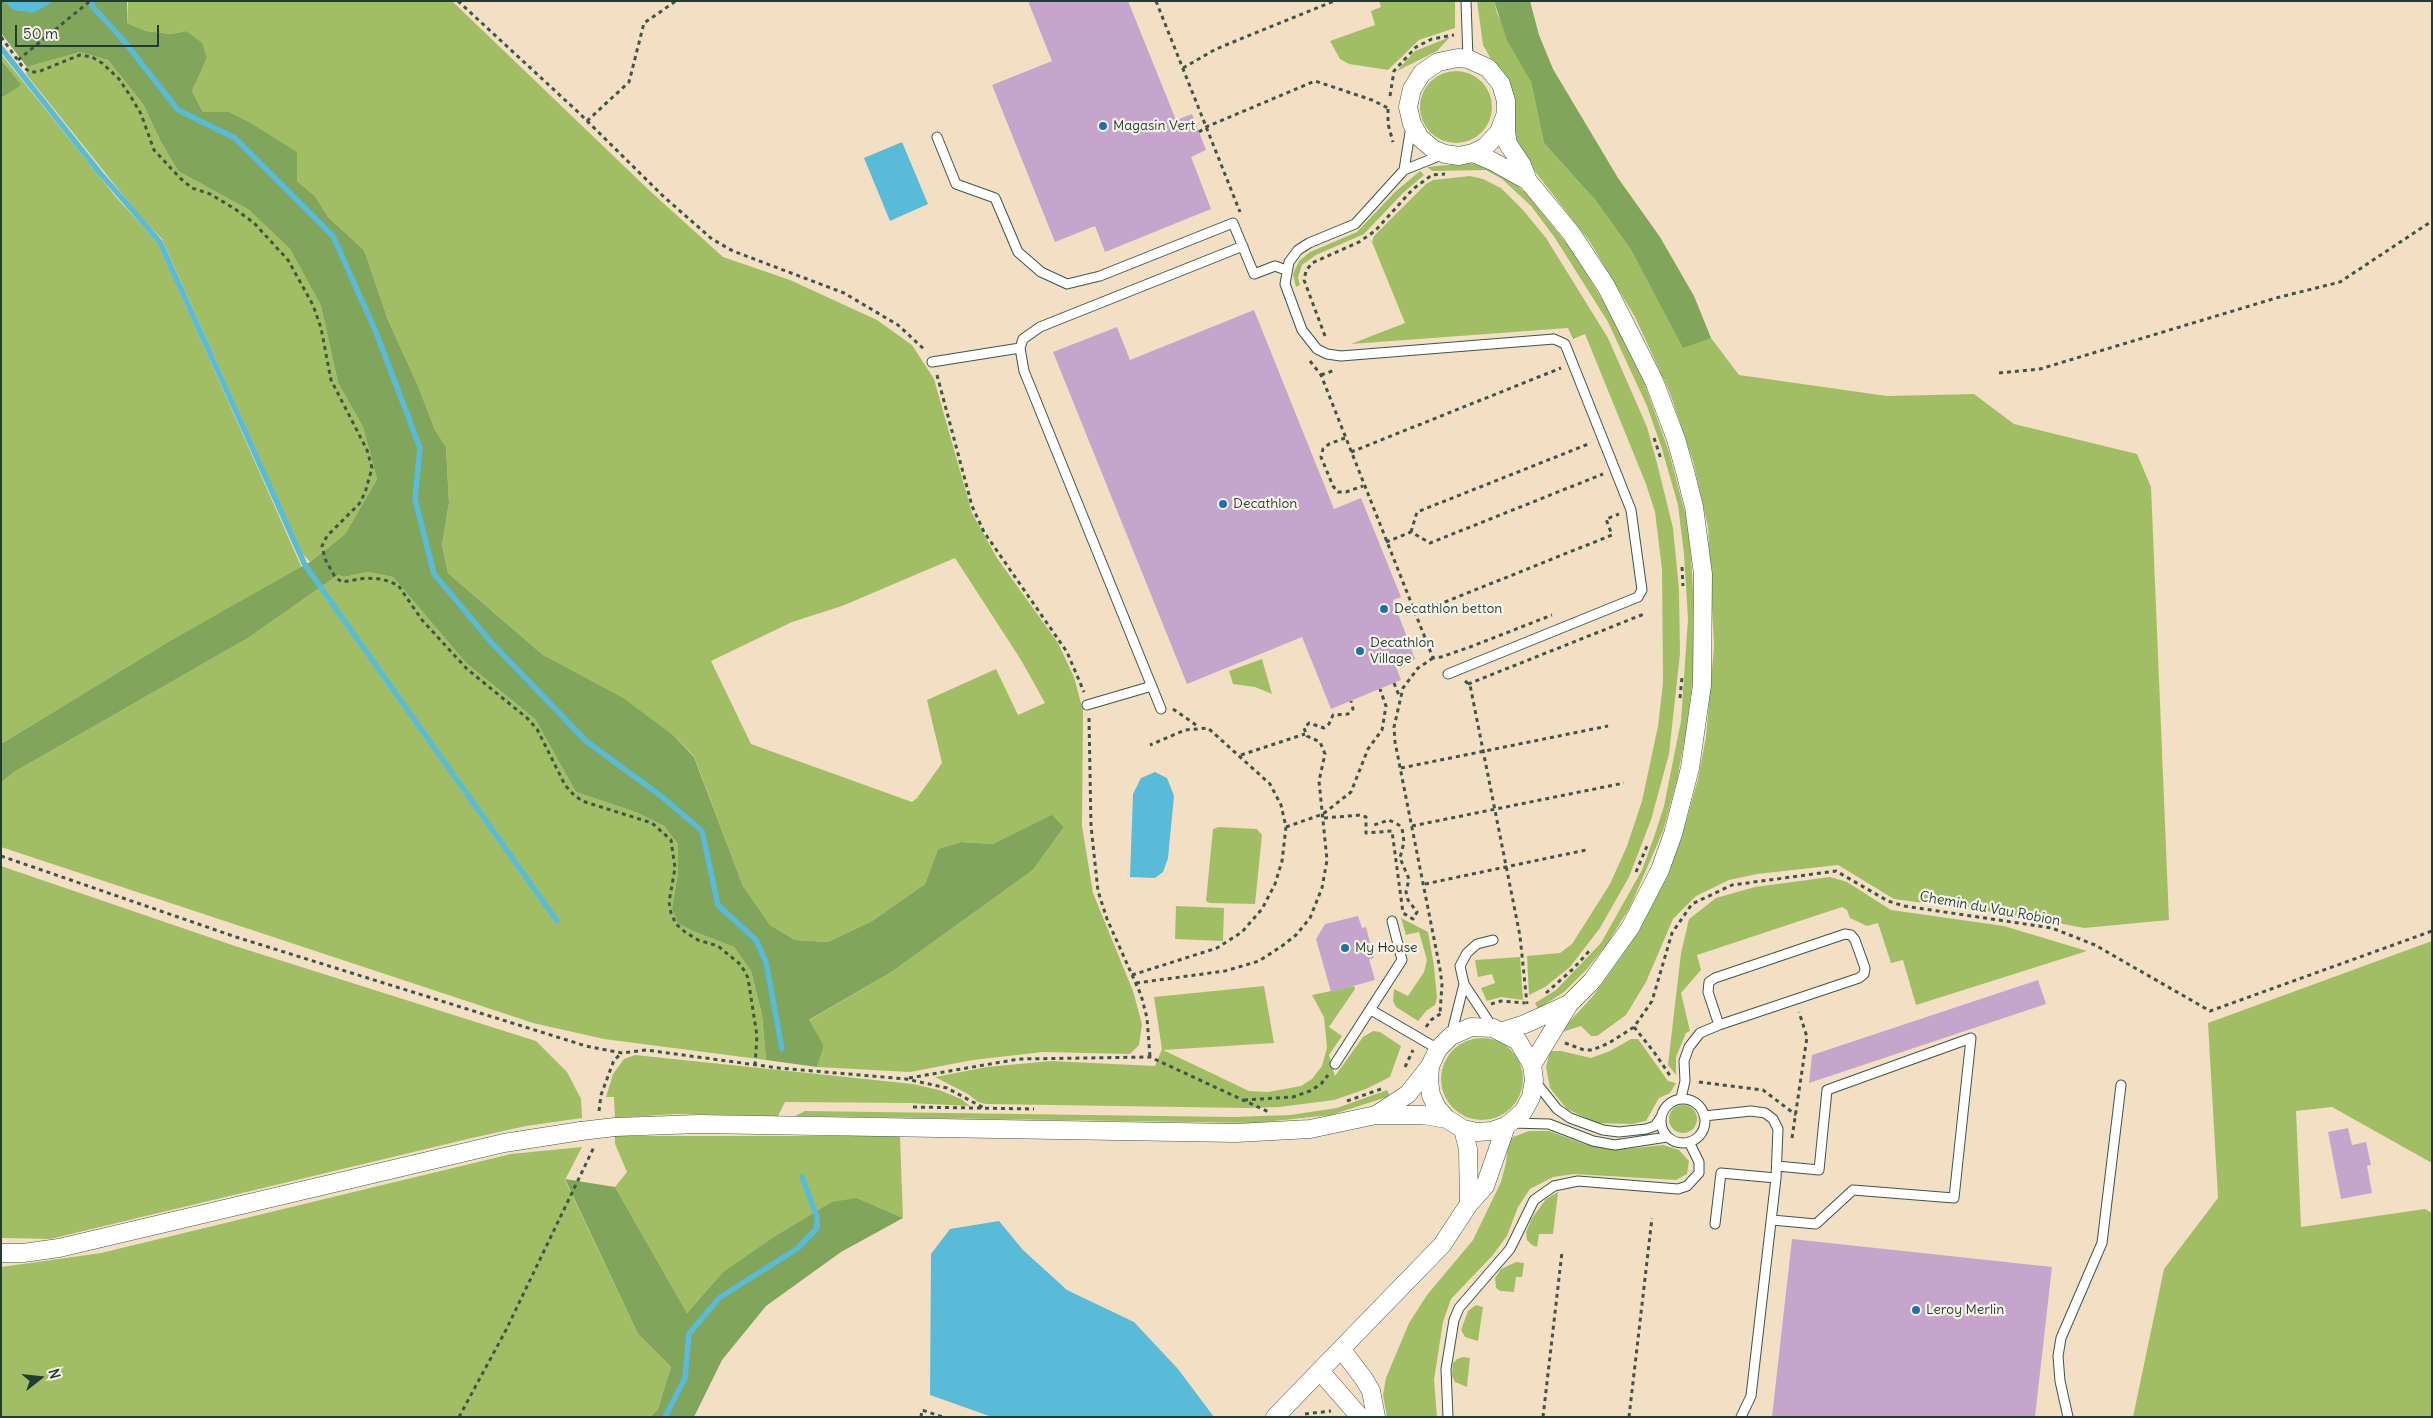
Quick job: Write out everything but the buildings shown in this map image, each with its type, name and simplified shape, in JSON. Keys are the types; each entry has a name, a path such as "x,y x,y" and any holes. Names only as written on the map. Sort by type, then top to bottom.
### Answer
{"street":[{"path":"1505,116 1499,132 1485,147 1473,153 1459,156 1434,150 1420,138 1412,124 1408,107 1412,88 1422,73 1438,62 1458,58 1468,59 1488,68 1501,84 1506,101 1505,116 1508,144 1522,165 1528,181"},
{"path":"1430,1066 1428,1081 1431,1095 1437,1108 1447,1119 1463,1129 1484,1132 1508,1125 1523,1112 1531,1097 1533,1073 1549,1035 1569,1004 1592,981 1630,928 1660,870 1673,834 1690,768 1701,694 1704,652 1703,574 1696,515 1676,439 1654,381 1624,318 1590,260 1549,204 1528,181 1473,153"},
{"path":"1376,1115 1408,1094 1430,1066 1438,1049 1451,1036 1471,1028 1498,1029 1535,1019 1569,1004"},
{"path":"1498,1029 1518,1041 1533,1073"},
{"path":"1,1252 23,1252 59,1248 504,1142 615,1127 699,1124 1236,1133 1310,1129 1376,1115 1423,1115 1447,1119"},
{"path":"1276,1417 1442,1245 1470,1204 1485,1186 1508,1125"},
{"path":"1463,1129 1468,1149 1470,1204"},
{"path":"1342,1350 1364,1378 1371,1391 1376,1417"},
{"path":"1320,1371 1360,1417"}],"lane":[{"path":"1466,1 1468,59"},
{"path":"1404,170 1412,124"},
{"path":"937,137 956,184 995,198 1018,252 1041,272 1067,284 1100,276 1234,223 1254,274 1275,266 1286,270"},
{"path":"1445,154 1404,170 1355,224 1309,243 1298,250 1289,262 1286,270 1285,284 1302,330 1317,349 1331,355 1376,354 1554,339 1565,344 1631,510 1636,534 1642,590 1641,595 1451,672"},
{"path":"1161,709 1024,371 1020,348 1022,339 1040,327 1243,246"},
{"path":"932,362 1020,348"},
{"path":"1088,705 1152,686"},
{"path":"1335,1064 1402,960 1392,920"},
{"path":"1681,1098 1685,1081 1684,1061 1689,1047 1700,1033 1859,978 1864,974 1865,968 1856,940 1851,935 1846,934 1715,978 1709,982 1708,992 1719,1025"},
{"path":"1493,940 1477,944 1467,953 1460,966 1464,984 1498,1029"},
{"path":"1451,1036 1464,984"},
{"path":"1371,1010 1418,1040 1438,1049"},
{"path":"1772,1220 1816,1224 1853,1190 1954,1198 1971,1038 1827,1090 1819,1170 1777,1166"},
{"path":"1533,1073 1557,1109 1570,1118 1603,1130 1620,1132 1655,1126 1667,1104 1681,1098 1693,1101 1699,1106 1704,1116 1704,1128 1700,1135 1690,1142 1674,1142 1662,1131 1661,1117"},
{"path":"2068,1417 2060,1381 2058,1356 2061,1338 2102,1243 2121,1085"},
{"path":"1704,1116 1751,1111 1765,1114 1775,1124 1779,1140 1772,1220 1751,1396 1741,1417"},
{"path":"1508,1125 1549,1124 1592,1141 1616,1145 1667,1137"},
{"path":"1448,1417 1446,1369 1454,1320 1459,1308 1510,1248 1534,1200 1554,1186 1578,1181 1678,1189 1687,1186 1699,1174 1699,1162 1690,1142"},
{"path":"1715,1224 1721,1173 1776,1178"}],"path":[{"path":"458,1 587,121 663,196 712,239 733,252 844,293 878,312 914,339 932,362 940,382 972,506 984,532 1067,652 1088,705 1091,826 1097,884 1107,919 1136,983 1147,1018 1150,1057"},
{"path":"587,121 629,82 644,23 676,1"},
{"path":"1156,1 1243,219"},
{"path":"1183,68 1216,49 1334,1"},
{"path":"18,60 89,2"},
{"path":"1,37 18,60 30,72 38,72 80,55 92,57 102,63 119,79 141,114 154,150 180,178 192,188 210,194 242,213 270,238 288,260 314,305 321,328 331,380 363,443 372,468 365,493 359,504 327,536 322,546 325,559 335,577 342,582 366,578 382,579 398,585 422,620 467,669 528,718 537,729 565,785 573,794 582,800 652,823 671,840 675,868 669,902 671,913 676,924 685,932 698,940 718,946 741,965 749,985 757,1036 755,1065"},
{"path":"1199,132 1206,127 1315,81 1372,100 1388,108"},
{"path":"1333,370 1331,355 1304,280 1306,271 1312,263 1359,242 1375,231 1402,199 1432,175 1448,174"},
{"path":"1999,374 2040,369 2276,298 2340,282 2432,222"},
{"path":"1304,355 1321,375 1433,658"},
{"path":"1351,452 1573,364"},
{"path":"1652,429 1661,461"},
{"path":"1345,438 1322,449 1321,457 1333,486 1338,492 1346,492 1364,486"},
{"path":"1411,532 1417,512 1603,438"},
{"path":"1411,532 1430,543 1615,469"},
{"path":"1415,614 1612,535 1606,519 1631,510"},
{"path":"1386,542 1411,532"},
{"path":"1682,562 1683,594"},
{"path":"1403,1072 1430,1020 1440,1013 1441,976 1394,728 1400,698 1410,676 1433,658 1442,657 1556,613"},
{"path":"1468,684 1644,614"},
{"path":"1442,657 1451,672 1468,684 1522,948 1526,1003 1535,1019"},
{"path":"1680,700 1683,673"},
{"path":"1394,683 1400,698"},
{"path":"1286,827 1323,815 1350,792 1368,749 1382,730 1386,706 1380,689"},
{"path":"1305,734 1304,728 1309,723 1324,728 1329,724 1333,715 1348,714 1353,709 1351,701"},
{"path":"1161,709 1169,706 1199,727"},
{"path":"1401,768 1608,726"},
{"path":"1132,975 1217,948 1242,932 1262,909 1275,884 1282,861 1286,827 1276,794 1270,784 1216,733 1208,728 1199,727 1185,730 1150,745"},
{"path":"1136,983 1225,971 1243,966 1270,955 1296,935 1310,918 1322,888 1326,860 1319,781 1324,750 1320,742 1305,734 1240,755"},
{"path":"1412,826 1624,783"},
{"path":"1323,815 1325,819 1361,814 1366,817 1366,833 1392,831 1403,913 1413,920 1417,912 1408,900 1406,892 1409,879 1400,858 1404,842 1402,828 1389,820 1374,825"},
{"path":"1634,877 1648,844"},
{"path":"1424,884 1586,850"},
{"path":"1,856 236,937 586,1046 622,1053 646,1050 755,1065 906,1079 947,1088 985,1108"},
{"name":"Chemin du Vau Robion","path":"1634,1027 1652,1001 1672,933 1692,904 1732,885 1836,871 1888,901 1904,906 2052,928 2095,945 2210,1011 2432,931"},
{"path":"1540,997 1573,969 1592,948"},
{"path":"1779,1140 1793,1138 1807,1037 1795,1000"},
{"path":"1526,1003 1534,1001"},
{"path":"1549,1035 1572,1047 1592,1050 1609,1043 1634,1027 1654,1052 1668,1076 1685,1081 1762,1090 1796,1115"},
{"path":"601,1095 614,1060 622,1053"},
{"path":"906,1079 1019,1059 1150,1057 1272,1113 1281,1112"},
{"path":"1244,1100 1292,1097 1310,1091 1321,1084 1335,1064"},
{"path":"1345,1101 1361,1097 1388,1084"},
{"path":"459,1417 506,1330 594,1149"},
{"path":"1629,1417 1652,1218"},
{"path":"1542,1417 1562,1252"},
{"path":"1300,1417 1308,1412 1334,1411 1348,1402"},
{"path":"921,1417 922,1410 943,1417"}],"green space":[{"path":"1,1 127,1 127,23 146,31 171,34 186,31 202,43 207,58 192,91 203,112 229,112 297,152 297,181 315,196 328,217 364,250 388,320 418,386 435,430 446,447 449,503 442,545 448,573 543,655 623,698 674,736 694,757 743,886 770,925 795,940 828,942 872,921 925,884 938,849 961,842 993,844 1052,815 1064,827 1033,870 893,971 809,1020 824,1046 817,1067 766,1060 762,1015 751,971 734,947 695,932 678,923 672,908 678,872 678,844 664,826 638,813 576,792 535,719 466,663 393,577 368,572 344,577 338,575 248,638 14,772 1,782 1,744 168,642 310,562 345,534 377,479 363,427 338,383 321,306 290,249 249,210 178,171 161,142 143,104 108,60 80,52 27,67 1,33"},
{"path":"128,1 452,1 651,192 723,257 790,280 877,320 912,345 934,379 972,513 997,558 1058,643 1074,677 1083,711 1082,826 1093,893 1133,991 1142,1024 1139,1045 1130,1054 1043,1052 973,1060 910,1072 817,1067 824,1046 808,1021 893,971 1033,870 1064,827 1052,816 993,844 961,842 938,849 925,884 872,921 828,942 795,940 770,925 743,886 694,756 674,736 543,655 448,573 442,545 449,503 446,447 435,430 418,386 388,320 364,250 328,217 315,196 297,181 297,152 229,112 203,112 192,91 207,58 186,31 171,34 146,31 127,23","holes":["955,558 1021,660 1045,703 1018,715 996,669 927,700 942,763 917,798 912,802 751,744 711,661 792,622 842,606"]},
{"path":"1379,1 1455,1 1455,28 1419,40 1388,70 1349,64 1340,59 1330,41 1375,25 1371,11 1381,7"},
{"path":"1477,1 1494,1 1497,13 1531,82 1544,143 1596,201 1631,250 1683,347 1711,338 1739,375 1887,396 1974,394 2014,424 2137,454 2151,487 2169,920 2084,928 2022,916 1894,899 1838,865 1757,874 1729,880 1696,896 1673,919 1646,982 1626,1015 1597,1036 1591,1036 1581,1026 1559,1033 1593,996 1629,946 1668,874 1682,836 1698,779 1706,737 1714,646 1708,527 1693,461 1670,393 1635,317 1590,242 1519,151 1513,134 1514,95 1503,72 1491,59 1483,45"},
{"path":"1494,1 1530,1 1539,35 1553,69 1618,178 1660,237 1694,296 1711,338 1683,348 1631,250 1596,201 1544,143 1531,82 1507,40"},
{"path":"1450,37 1437,51 1397,71 1415,51"},
{"path":"80,52 108,60 143,104 161,142 178,171 249,210 290,249 321,306 338,383 363,427 377,479 345,534 310,562 302,553 162,239 138,214 26,74 27,67"},
{"path":"1,54 116,197 158,243 302,568 168,642 1,744 1,98 20,85 1,58"},
{"path":"1,59 21,85 1,98"},
{"path":"1463,71 1482,81 1490,93 1492,107 1490,121 1482,133 1470,141 1449,143 1430,133 1422,121 1420,100 1430,81 1442,73"},
{"path":"1469,163 1487,166 1506,176 1527,194 1574,253 1611,314 1644,382 1669,452 1687,520 1691,557 1694,605 1693,679 1677,780 1663,831 1630,907 1607,944 1587,969 1564,992 1538,1009 1535,1003 1556,990 1601,943 1642,870 1664,806 1681,721 1688,619 1684,554 1678,505 1662,449 1647,406 1608,322 1555,238 1531,206 1502,179 1486,170 1432,171 1427,167"},
{"path":"1420,171 1424,175 1403,193 1364,234 1316,255 1302,265 1298,277 1300,285 1296,287 1293,274 1299,261 1310,252 1357,232 1395,192"},
{"path":"1470,176 1483,179 1501,188 1523,210 1546,238 1608,338 1647,427 1673,528 1679,589 1680,654 1669,754 1651,820 1629,877 1600,928 1570,967 1545,987 1529,995 1527,956 1560,953 1572,944 1610,884 1627,846 1642,801 1658,726 1663,683 1662,569 1655,512 1646,484 1585,334 1573,339 1568,328 1351,344 1405,323 1372,242 1374,236 1426,184 1433,180"},
{"path":"368,572 393,577 466,663 535,719 576,792 638,813 664,826 678,844 678,872 672,908 695,932 734,947 751,971 762,1015 766,1060 604,1039 533,1023 1,847 1,782 14,772 248,638 338,575 344,577"},
{"path":"1262,659 1272,694 1255,687 1233,684 1229,671"},
{"path":"1219,827 1257,829 1262,835 1255,904 1210,903 1206,901 1213,829"},
{"path":"1,866 235,946 536,1041 567,1072 581,1099 582,1118 526,1126 472,1138 50,1239 1,1238"},
{"path":"1830,877 1847,882 1891,910 2004,926 2087,951 1916,1005 1903,960 1891,963 1878,923 1867,926 1850,918 1847,910 1842,907 1697,955 1701,970 1681,993 1690,1031 1686,1033 1676,1057 1676,1075 1668,1065 1681,953 1689,919 1716,898 1755,887"},
{"path":"1176,906 1224,908 1223,941 1175,939"},
{"path":"1401,918 1428,932 1434,966 1437,998 1435,1005 1426,1011 1418,1021 1396,1007 1393,1001 1394,989 1408,996 1424,972 1427,960 1419,932 1406,935"},
{"path":"2432,941 2432,1163 2332,1107 2296,1111 2301,1227 2425,1209 2432,1213 2432,1417 2133,1417 2164,1269 2218,1198 2208,1023"},
{"path":"1520,957 1523,1000 1501,997 1487,1001 1481,988 1495,983 1492,974 1478,977 1475,960"},
{"path":"1264,986 1274,1043 1163,1050 1249,1091 1268,1092 1301,1086 1312,1079 1322,1066 1327,1048 1324,1017 1312,995 1354,986 1355,989 1329,1027 1342,1036 1329,1055 1335,1076 1363,1037 1373,1031 1380,1032 1401,1046 1390,1077 1366,1089 1334,1100 1279,1107 1246,1108 986,1104 978,1102 968,1094 935,1077 987,1067 1051,1061 1155,1066 1162,1049 1154,997"},
{"path":"1482,1038 1498,1041 1511,1050 1520,1063 1523,1079 1520,1095 1511,1108 1498,1117 1482,1120 1466,1117 1453,1108 1444,1095 1441,1079 1444,1063 1453,1050 1466,1041"},
{"path":"1631,1039 1638,1039 1668,1081 1676,1083 1670,1093 1659,1098 1646,1121 1632,1124 1597,1123 1567,1109 1550,1088 1546,1067 1550,1051 1561,1051 1591,1058 1610,1051"},
{"path":"635,1055 913,1084 939,1090 961,1099 970,1106 909,1103 785,1102 778,1116 676,1114 615,1118 614,1097 606,1097 613,1074 624,1059"},
{"path":"1387,1090 1390,1096 1331,1115 1255,1123 795,1116 805,1111 1234,1117 1290,1115 1337,1108"},
{"path":"1683,1105 1693,1109 1697,1119 1693,1129 1683,1133 1673,1129 1669,1119 1673,1109"},
{"path":"1529,1131 1549,1131 1584,1144 1615,1150 1663,1145 1679,1150 1689,1161 1687,1174 1676,1180 1574,1174 1553,1177 1530,1189 1518,1207 1507,1236 1492,1256 1451,1299 1443,1322 1434,1380 1437,1417 1387,1417 1383,1395 1386,1378 1409,1323 1427,1295 1473,1240 1501,1182 1508,1145 1513,1137"},
{"path":"615,1136 900,1136 903,1218 857,1198 722,1273 687,1313 615,1187 627,1172 615,1144"},
{"path":"582,1147 565,1180 638,1334 671,1367 658,1409 650,1417 1,1417 1,1267 101,1253 511,1154"},
{"path":"565,1179 615,1187 687,1313 722,1273 774,1237 832,1202 857,1198 903,1218 841,1252 766,1306 722,1360 694,1417 650,1417 658,1409 671,1367 638,1334"},
{"path":"1558,1192 1553,1234 1539,1234 1537,1247 1532,1245 1527,1240 1526,1232 1532,1218 1546,1199"},
{"path":"1516,1262 1524,1263 1522,1277 1516,1277 1514,1292 1500,1291 1496,1288 1495,1278 1501,1269"},
{"path":"1476,1305 1483,1307 1478,1341 1465,1337 1461,1330 1468,1311"},
{"path":"1463,1357 1470,1358 1467,1387 1455,1382 1452,1376 1453,1363"}],"water":[{"path":"4,1 54,1 33,13 13,10"},
{"path":"902,142 928,204 890,221 864,158"},
{"path":"1155,772 1167,778 1174,796 1168,858 1163,872 1155,878 1130,877 1133,794 1141,778"},
{"path":"999,1221 1023,1250 1067,1290 1134,1322 1178,1369 1214,1417 992,1417 930,1395 931,1254 950,1229"}],"waterway":[{"path":"92,1 92,6 124,41 178,110 235,138 333,236 376,332 420,448 415,499 434,574 491,642 586,741 661,796 702,831 718,905 756,940 766,962 782,1049"},
{"path":"1,48 100,173 160,242 305,565 557,921"},
{"path":"665,1417 685,1378 689,1334 719,1298 798,1248 817,1228 817,1217 802,1177"}],"place":[{"name":"Magasin Vert","path":"1103,126"},
{"name":"Decathlon","path":"1223,504"},
{"name":"Decathlon betton","path":"1384,609"},
{"name":"Decathlon Village","path":"1360,651"},
{"name":"My House","path":"1345,948"},
{"name":"Leroy Merlin","path":"1916,1310"}]}
